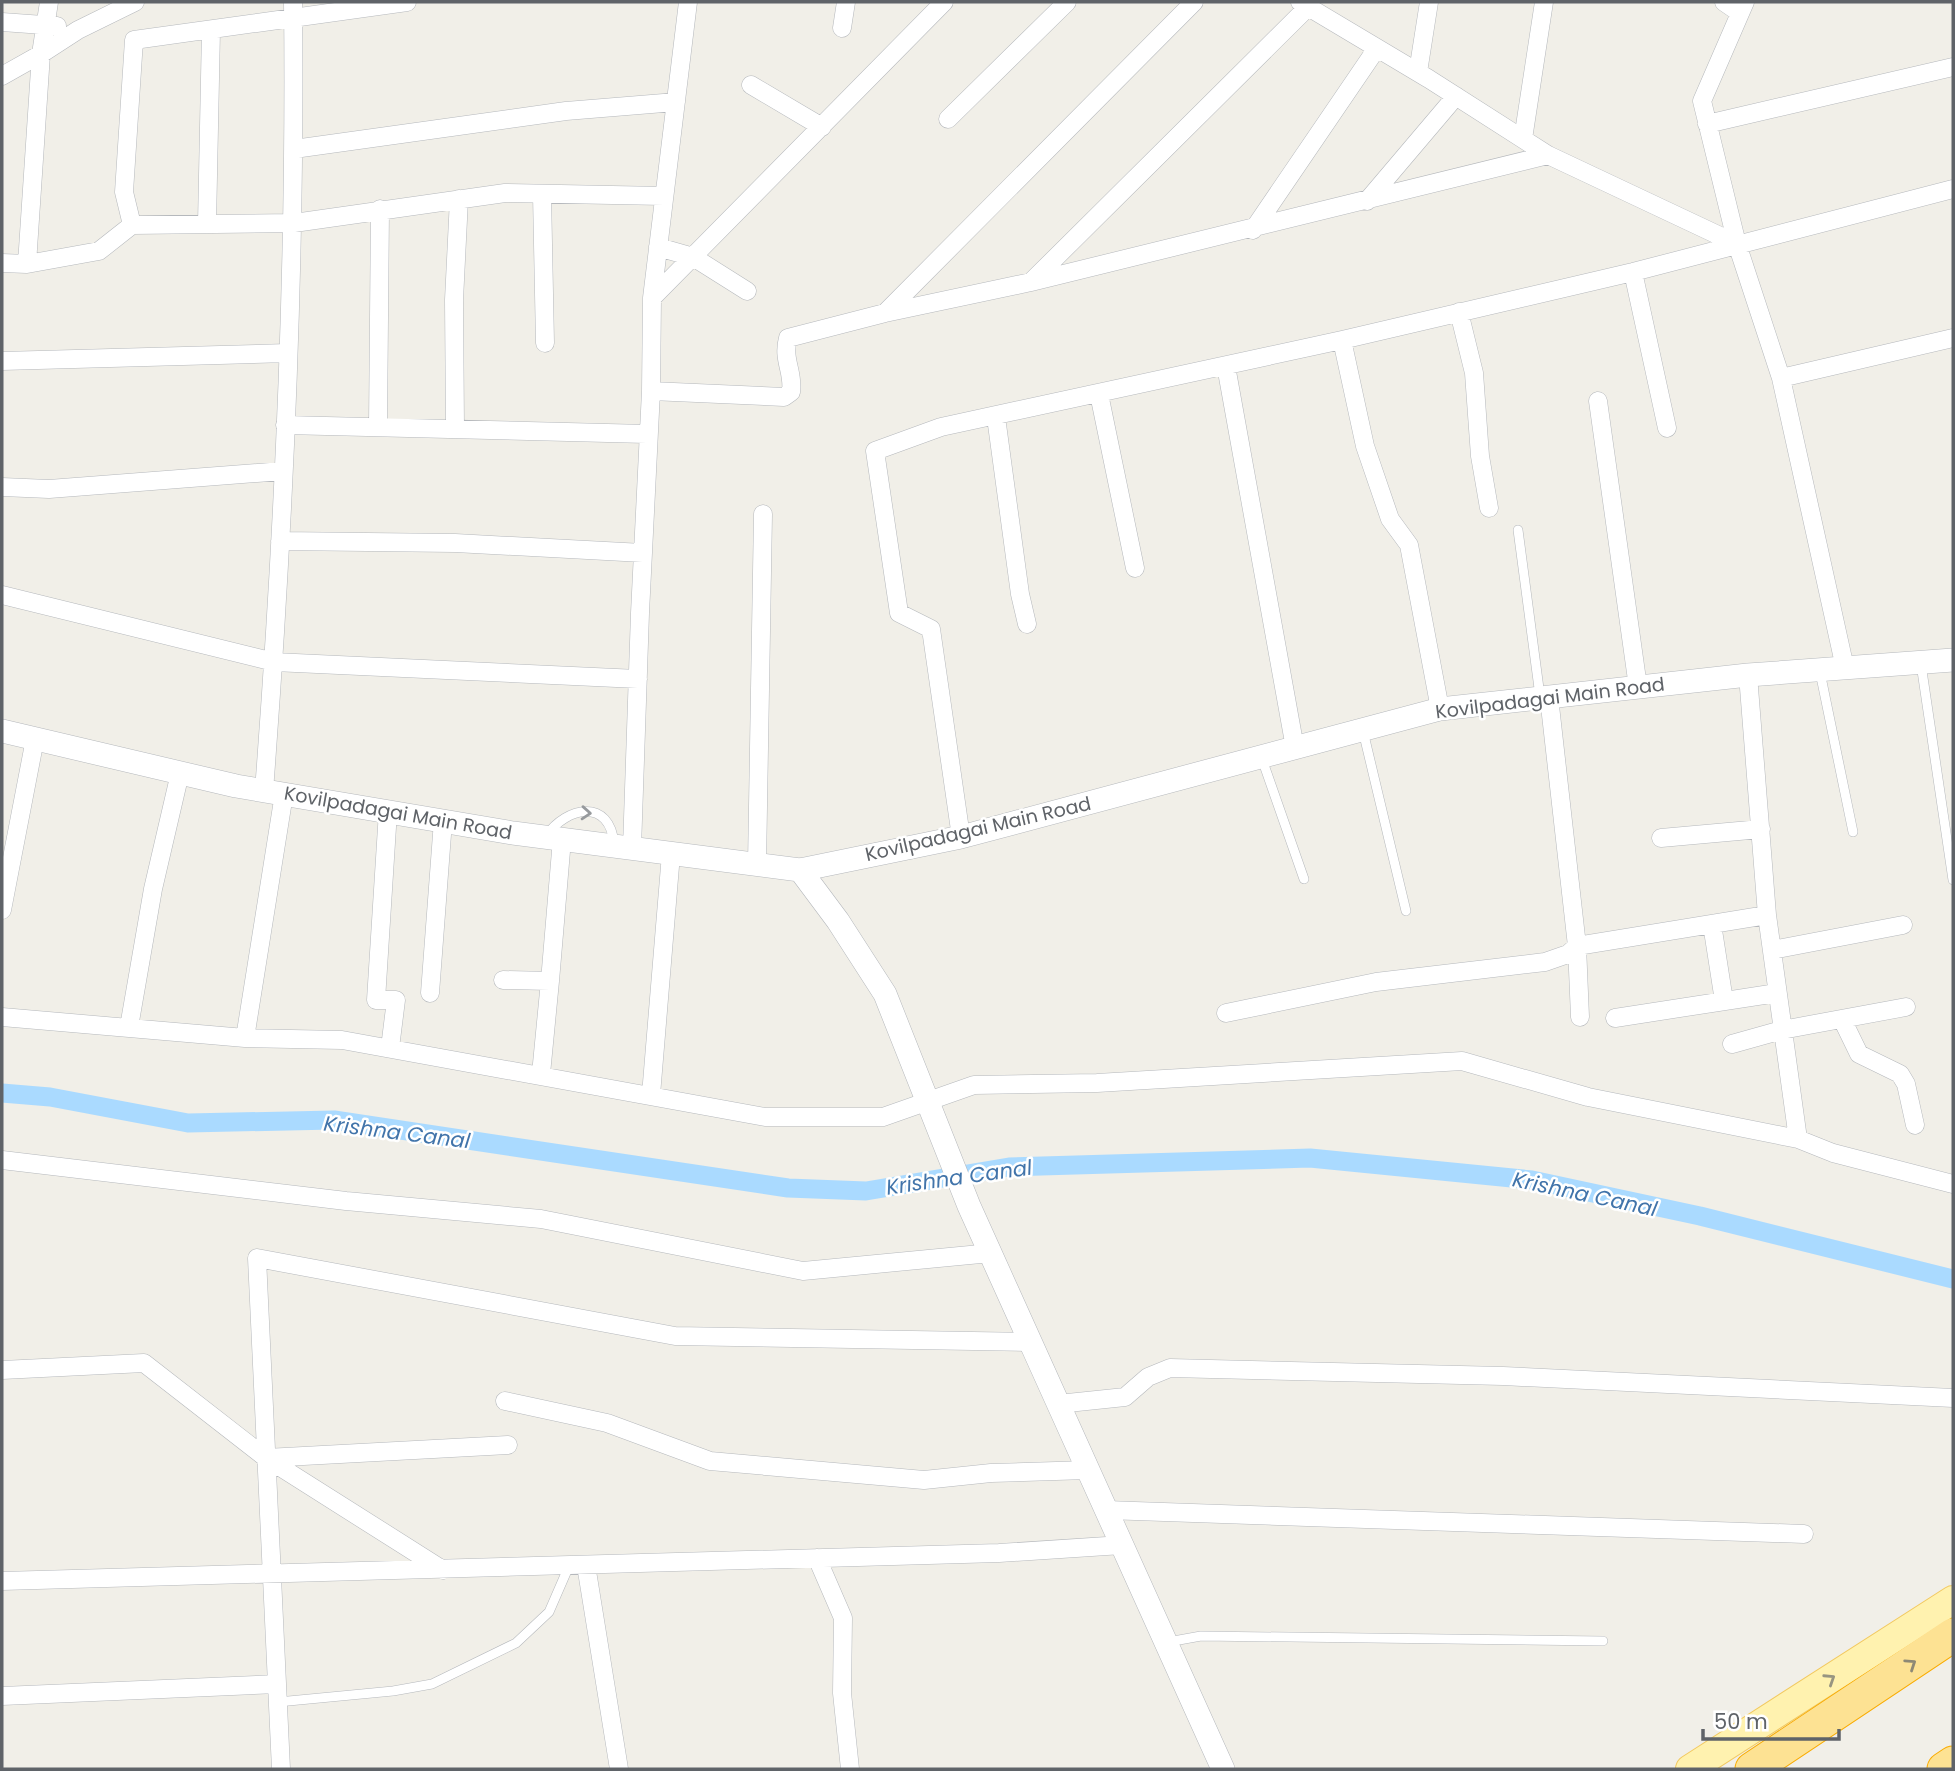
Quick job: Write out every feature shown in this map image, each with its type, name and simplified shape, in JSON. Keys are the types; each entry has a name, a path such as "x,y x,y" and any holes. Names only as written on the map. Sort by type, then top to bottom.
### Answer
{"highway":[{"path":"1752,1769 1953,1635"},
{"path":"1944,1769 1953,1763"}],"main road":[{"path":"1690,1769 1953,1600"}],"street":[{"path":"27,264 41,54 49,2"},
{"path":"2,76 78,30 135,2"},
{"path":"132,225 124,192 134,40 211,30 293,11 407,2"},
{"path":"623,847 638,679 647,434 652,391 652,298 688,2"},
{"path":"842,28 846,2"},
{"path":"652,298 944,2"},
{"path":"948,119 1067,2"},
{"path":"885,313 1194,2"},
{"path":"1418,72 1429,2"},
{"path":"1523,139 1544,2"},
{"path":"1724,2 1742,7 1702,101 1737,244 1781,378 1845,668"},
{"path":"1031,282 1303,4 1418,72 1548,156 1737,244"},
{"path":"245,1038 274,792 274,662 294,223 293,11"},
{"path":"2,22 46,24 78,30"},
{"path":"207,224 211,30"},
{"path":"1253,230 1377,48"},
{"path":"1707,124 1953,67"},
{"path":"751,85 822,127"},
{"path":"1367,201 1456,96"},
{"path":"294,149 566,111 677,102"},
{"path":"652,391 784,397 791,392 792,386 784,353 788,338 885,313 1253,230 1548,156"},
{"path":"961,837 931,629 899,613 875,451 941,427 1226,366 1633,272 1953,189"},
{"path":"2,263 27,264 99,251 132,225 294,223 505,193 664,196"},
{"path":"542,194 545,343"},
{"path":"455,429 454,300 459,199"},
{"path":"378,427 380,209"},
{"path":"658,247 693,257 747,291"},
{"path":"1633,272 1667,428"},
{"path":"1459,312 1474,373 1480,456 1489,508"},
{"path":"1781,378 1953,338"},
{"path":"1342,340 1364,446 1390,519 1409,545 1440,709"},
{"path":"2,362 288,353"},
{"path":"1226,366 1295,748"},
{"path":"1099,394 1135,568"},
{"path":"1598,401 1638,687"},
{"path":"996,417 1020,594 1027,624"},
{"path":"285,425 647,434"},
{"path":"2,487 49,489 283,471"},
{"path":"757,865 763,514"},
{"path":"280,541 455,543 643,553"},
{"path":"2,595 274,662 638,679"},
{"name":"Kovilpadagai Main Road","path":"2,731 274,792 553,838 800,870 961,837 1440,709 1748,675 1953,660"},
{"path":"1748,675 1767,915 1798,1139"},
{"path":"1545,697 1577,946 1580,1017"},
{"path":"2,910 35,739"},
{"path":"129,1027 153,889 180,773"},
{"path":"388,811 376,1000 396,1000 390,1048"},
{"path":"430,993 443,821"},
{"path":"1661,838 1761,829"},
{"path":"541,1074 550,981 553,838"},
{"path":"651,1095 671,854"},
{"path":"800,870 838,921 885,994 969,1206 1223,1769"},
{"path":"1226,1013 1376,982 1545,962 1568,954 1577,946 1767,915"},
{"path":"1712,924 1724,1001"},
{"path":"1772,950 1903,925"},
{"path":"503,980 550,981"},
{"path":"1615,1018 1777,993"},
{"path":"1732,1044 1782,1030 1906,1007"},
{"path":"2,1017 245,1038 342,1040 541,1074 765,1117 883,1117 974,1085 1097,1083 1462,1061 1588,1097 1798,1139 1833,1153 1953,1184"},
{"path":"1842,1019 1859,1054 1900,1074 1906,1084 1914,1125"},
{"path":"2,1160 346,1201 541,1219 803,1270 990,1253"},
{"path":"281,1769 257,1258 675,1336 1031,1342"},
{"path":"2,1370 144,1363 266,1458 443,1570"},
{"path":"1058,1404 1125,1397 1148,1377 1170,1368 1503,1376 1953,1398"},
{"path":"505,1401 607,1423 710,1461 924,1480 990,1473 1088,1470"},
{"path":"266,1458 508,1445"},
{"path":"1106,1510 1804,1534"},
{"path":"2,1581 577,1566 1122,1545"},
{"path":"817,1558 842,1618 842,1693 850,1769"},
{"path":"577,1566 619,1769"},
{"path":"2,1696 277,1693"}],"lane":[{"path":"1518,530 1545,697"},
{"path":"1921,662 1953,880"},
{"path":"1819,670 1853,832"},
{"path":"1363,730 1406,911"},
{"path":"1262,758 1304,879"},
{"path":"553,838 562,817 587,811 601,815 623,847"},
{"path":"277,1693 393,1691 432,1684 516,1643 549,1612 577,1566"},
{"path":"1166,1643 1201,1636 1603,1641"}],"waterway":[{"name":"Krishna Canal","path":"2,1093 50,1097 188,1123 334,1120 788,1188 866,1191 1009,1167 1310,1158 1532,1180 1700,1216 1953,1279"}]}
